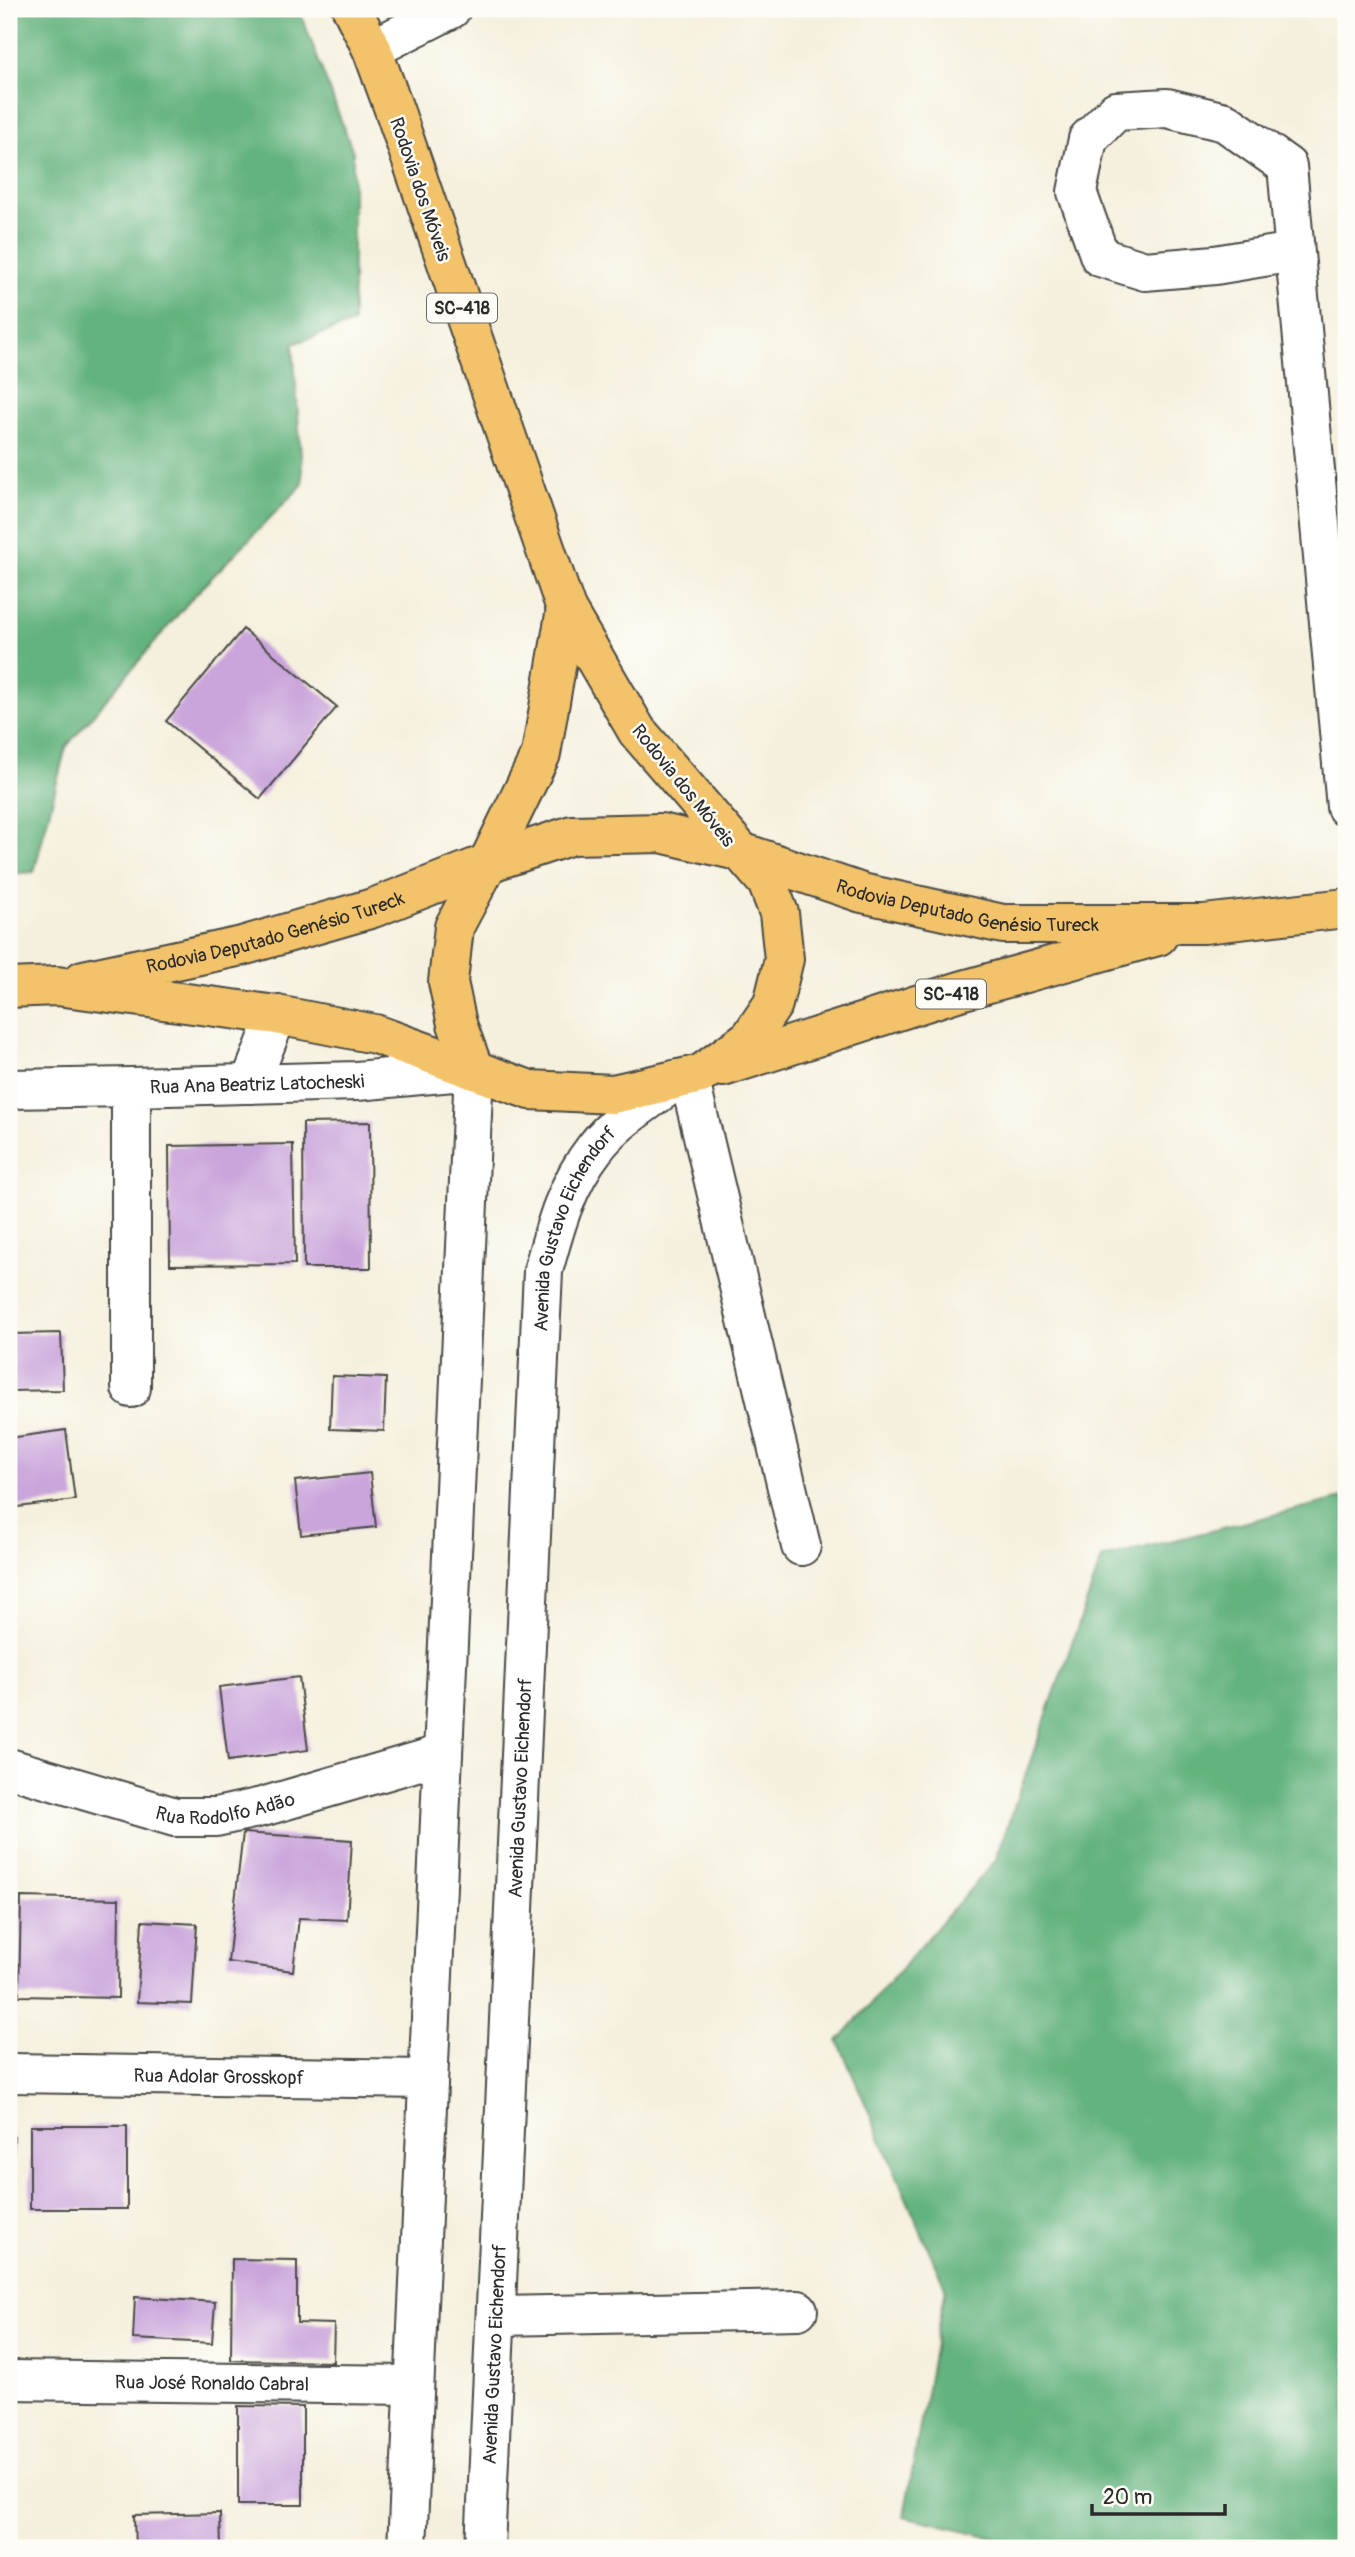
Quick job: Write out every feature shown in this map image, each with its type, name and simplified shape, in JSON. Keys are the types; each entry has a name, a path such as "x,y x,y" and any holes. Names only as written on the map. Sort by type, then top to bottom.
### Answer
{"main road":[{"name":"Rodovia dos Móveis","path":"352,9 372,49 566,610 637,731 767,882 779,913 784,959 773,1004 750,1038 689,1077"},
{"name":"Rodovia dos Móveis","path":"474,1070 457,1024 448,982 454,927 541,754 566,610"},
{"name":"Rodovia Deputado Genésio Tureck","path":"57,986 268,938 373,908 488,863 572,835 661,833 738,851 862,893 1003,924 1204,924 1346,908"},
{"name":"Rodovia Deputado Genésio Tureck","path":"9,988 57,986 277,1015 375,1034 530,1090 613,1094 689,1077 960,991 1204,924"}],"street":[{"path":"372,49 451,9"},
{"path":"1294,252 1215,265 1145,271 1100,257 1077,192 1088,139 1116,111 1167,108 1225,122 1287,166 1346,807"},
{"path":"250,1084 277,1015"},
{"path":"407,2548 474,1070"},
{"name":"Rua Ana Beatriz Latocheski","path":"131,1388 131,1087 357,1081 474,1070"},
{"path":"689,1077 801,1546"},
{"name":"Avenida Gustavo Eichendorf","path":"485,2548 543,1271 561,1206 595,1147 624,1119 689,1077"},
{"path":"9,1089 131,1087"},
{"name":"Rua Rodolfo Adão","path":"9,1768 175,1817 216,1817 285,1801 443,1754"},
{"name":"Rua Adolar Grosskopf","path":"9,2073 428,2079"},
{"path":"496,2316 798,2310"},
{"name":"Rua José Ronaldo Cabral","path":"9,2380 414,2385"}],"green space":[{"path":"9,9 299,9 353,152 353,323 293,344 303,484 192,598 66,747 34,872 9,874"},
{"path":"1346,1497 1346,2548 1038,2548 904,2516 945,2287 838,2041 995,1861 1102,1558"}],"building":[{"path":"243,629 337,707 260,799 166,721"},
{"path":"370,1122 371,1268 304,1268 303,1123"},
{"path":"293,1144 295,1264 170,1265 169,1146"},
{"path":"61,1333 63,1390 9,1391 9,1334"},
{"path":"332,1376 386,1378 384,1431 330,1429"},
{"path":"66,1430 75,1500 9,1508 9,1438"},
{"path":"370,1473 376,1527 301,1535 295,1481"},
{"path":"299,1677 308,1750 228,1761 219,1687"},
{"path":"243,1833 352,1840 347,1920 299,1918 293,1971 228,1962"},
{"path":"21,1897 119,1899 118,1998 19,1996"},
{"path":"142,1921 197,1924 192,2004 137,2002"},
{"path":"30,2126 127,2126 127,2209 30,2209"},
{"path":"9,2137 14,2137 11,2215 9,2215"},
{"path":"232,2259 297,2260 297,2323 334,2324 333,2362 231,2360"},
{"path":"135,2297 215,2302 212,2343 133,2339"},
{"path":"238,2406 303,2407 303,2505 238,2505"},
{"path":"220,2513 221,2548 135,2548 134,2515"}]}
